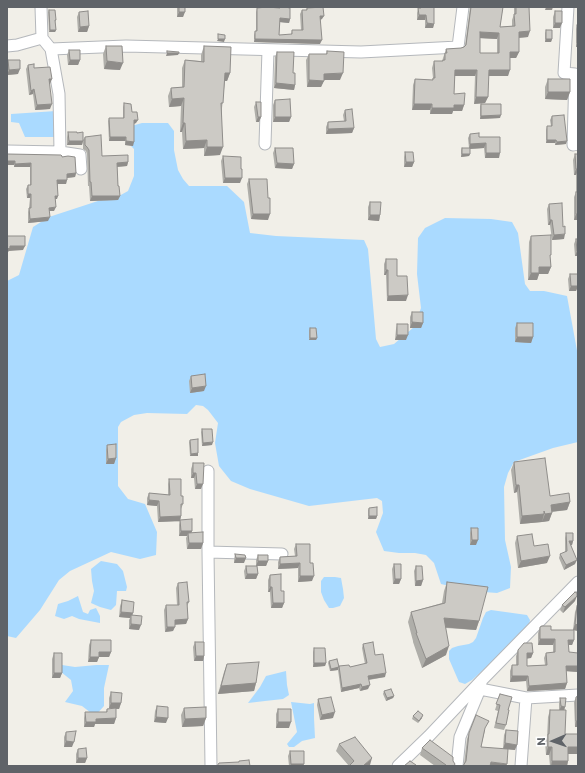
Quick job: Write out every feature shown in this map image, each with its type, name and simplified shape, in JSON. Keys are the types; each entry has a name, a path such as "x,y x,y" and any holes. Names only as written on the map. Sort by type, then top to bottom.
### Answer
{"street":[{"path":"41,7 42,38 51,49 59,94 60,152"},
{"path":"51,49 126,46 361,52 458,48 463,7"},
{"path":"568,7 564,73 575,74 573,145 578,144"},
{"path":"7,46 17,45 42,38"},
{"path":"265,144 268,50"},
{"path":"7,151 80,154 81,169"},
{"path":"208,471 211,766"},
{"path":"208,552 282,554"},
{"path":"398,766 481,685 578,582"},
{"path":"481,685 526,698 578,695"},
{"path":"457,766 460,737 481,685"},
{"path":"521,766 526,698"}],"water":[{"path":"56,111 55,137 25,137 19,123 11,122 11,114"},
{"path":"142,123 168,123 174,131 174,150 178,170 183,179 189,186 227,186 244,202 250,233 276,236 364,240 368,249 376,339 380,347 394,344 414,327 421,308 417,274 418,238 425,228 445,218 491,219 512,222 518,233 525,284 530,291 544,291 567,296 578,356 578,442 553,448 514,462 508,473 504,487 505,540 511,567 510,588 497,593 471,591 441,584 434,563 426,555 384,551 376,532 383,513 382,501 377,498 309,506 250,489 231,481 219,466 215,443 218,423 208,410 203,406 196,405 187,414 147,413 134,415 121,422 118,427 118,486 128,499 145,504 157,532 156,555 140,559 111,552 70,571 59,580 40,610 16,638 7,636 7,281 19,275 33,227 49,217 101,200 119,196 128,191 134,176 134,149 121,136 128,127"},
{"path":"101,561 117,564 123,571 127,587 126,591 117,591 116,605 111,610 91,603 94,591 91,569"},
{"path":"324,577 341,578 344,598 340,606 329,608 324,600 321,592 321,581"},
{"path":"78,596 83,612 88,614 90,610 96,608 100,616 100,623 79,619 72,616 64,619 55,616 58,604"},
{"path":"491,610 527,615 530,620 529,625 472,680 465,684 459,682 449,659 449,651 452,648 473,642 486,612"},
{"path":"62,665 75,667 109,665 104,688 104,706 95,716 82,706 65,702 73,691 71,680 61,672"},
{"path":"286,671 289,695 283,699 248,703 266,676"},
{"path":"291,702 314,703 315,738 302,741 294,747 289,747 287,744 297,732"}],"building":[{"path":"179,7 185,7 185,12 179,12"},
{"path":"323,7 324,16 320,16 322,40 255,39 255,31 257,31 257,8 290,8 290,19 280,18 279,35 292,34 292,30 303,30 302,10 307,10 307,8"},
{"path":"434,7 434,24 427,23 426,15 419,15 418,8"},
{"path":"471,7 503,7 500,27 515,26 514,14 516,14 516,7 529,7 530,31 519,32 519,52 510,52 510,70 489,70 488,97 476,97 477,70 455,70 454,94 465,93 464,105 454,105 454,108 432,108 432,104 414,104 415,79 433,80 433,78 435,78 434,61 445,60 445,53 447,53 446,49 461,48 466,45","holes":["480,32 499,33 499,53 480,53"]},
{"path":"49,10 55,10 56,30 50,30"},
{"path":"88,11 89,26 80,27 79,12"},
{"path":"555,11 562,11 562,23 555,23"},
{"path":"578,25 578,43 577,43"},
{"path":"546,30 552,30 552,39 546,39"},
{"path":"218,34 225,35 225,39 218,39"},
{"path":"106,46 122,46 123,63 107,61"},
{"path":"204,46 231,47 230,73 225,73 223,103 221,103 223,147 207,147 207,140 186,141 185,123 183,123 184,98 172,99 171,88 184,87 185,60 204,62"},
{"path":"69,50 80,50 80,60 70,60"},
{"path":"167,51 179,52 179,53 167,53"},
{"path":"327,51 344,52 343,73 324,74 324,81 309,80 309,54 327,54"},
{"path":"277,52 294,52 293,73 295,73 295,85 276,83"},
{"path":"8,60 20,60 20,69 9,70"},
{"path":"34,64 34,68 50,67 52,79 49,79 52,104 37,105 34,89 31,91 28,65"},
{"path":"548,79 570,79 570,92 548,92"},
{"path":"290,99 291,117 275,117 275,100"},
{"path":"256,102 261,102 261,117 258,117"},
{"path":"124,103 131,104 132,112 137,112 138,120 134,120 134,142 126,141 126,137 110,137 109,118 124,118"},
{"path":"481,104 501,104 501,115 481,116"},
{"path":"352,109 354,128 328,129 328,122 346,121 345,110"},
{"path":"564,115 567,141 557,142 556,140 547,140 547,126 552,126 552,116"},
{"path":"68,132 83,132 83,141 69,141"},
{"path":"479,133 479,137 500,137 500,153 486,153 486,143 470,144 470,134"},
{"path":"101,135 102,156 128,155 128,162 117,163 120,196 92,196 89,150 85,145 85,137"},
{"path":"275,148 293,148 294,164 277,163"},
{"path":"462,148 470,148 470,154 462,154"},
{"path":"405,152 413,152 414,162 406,162"},
{"path":"7,154 61,155 62,157 75,157 76,173 67,174 67,180 57,180 58,196 55,196 56,207 49,208 50,217 30,219 29,208 31,208 31,194 28,194 28,185 31,185 31,163 15,164 15,161 7,161"},
{"path":"575,154 578,154 578,169 576,169"},
{"path":"223,156 241,157 242,178 225,178"},
{"path":"249,179 267,179 268,198 270,198 270,214 253,214"},
{"path":"576,192 578,192 578,214 576,214"},
{"path":"370,202 381,202 380,215 370,215"},
{"path":"562,203 563,227 565,226 565,234 554,235 552,220 550,220 549,204"},
{"path":"551,235 551,267 539,267 539,273 531,273 531,236"},
{"path":"7,236 25,236 25,246 10,246 10,248 7,249"},
{"path":"576,239 578,239 577,251"},
{"path":"386,259 397,259 397,276 407,276 408,295 388,296 388,270 386,270"},
{"path":"570,274 578,274 578,286 571,286"},
{"path":"412,312 423,312 423,323 412,322"},
{"path":"517,323 533,323 533,337 517,337"},
{"path":"397,324 408,324 408,335 397,335"},
{"path":"310,328 316,328 317,338 310,338"},
{"path":"205,374 206,386 192,388 191,376"},
{"path":"202,429 212,429 213,442 203,443"},
{"path":"198,439 198,453 191,454 190,440"},
{"path":"116,444 116,458 108,459 107,445"},
{"path":"545,458 550,496 569,493 570,502 551,505 552,513 545,514 544,511 544,514 522,516 519,485 516,485 514,462"},
{"path":"193,463 204,463 203,484 197,484 196,473 193,473"},
{"path":"169,479 181,479 181,496 183,496 183,504 181,504 181,516 160,517 159,501 149,500 149,493 170,495"},
{"path":"377,507 377,516 369,516 369,508"},
{"path":"192,519 192,531 181,531 180,520"},
{"path":"471,528 478,528 478,540 472,540"},
{"path":"203,532 203,543 189,543 188,533"},
{"path":"566,533 573,533 573,541 569,541 577,560 566,565 560,554 567,551"},
{"path":"532,534 534,546 548,544 550,556 521,561 517,536"},
{"path":"296,544 310,544 310,563 313,563 314,576 300,576 300,563 280,564 280,557 297,556"},
{"path":"235,554 245,555 246,558 236,558"},
{"path":"258,555 268,555 268,561 258,561"},
{"path":"394,564 401,564 401,579 395,579"},
{"path":"246,566 257,566 258,574 247,574"},
{"path":"416,566 422,566 423,580 416,581"},
{"path":"281,574 281,591 284,591 284,603 273,603 272,587 270,587 270,575"},
{"path":"187,582 189,602 187,602 188,619 175,620 175,627 167,627 166,605 179,605 178,583"},
{"path":"447,582 488,587 479,621 444,618 449,646 426,659 416,633 411,612 445,603"},
{"path":"575,592 577,593 577,596 565,607 562,605"},
{"path":"122,600 134,602 133,613 121,612"},
{"path":"577,606 578,607 578,625 575,624"},
{"path":"131,615 142,616 141,625 131,624"},
{"path":"551,626 551,630 574,630 574,640 568,640 569,652 578,653 578,666 566,666 567,683 529,686 528,676 512,676 512,665 518,665 518,650 524,643 532,643 533,653 527,653 527,666 547,665 546,653 555,652 555,639 540,639 540,627"},
{"path":"91,640 111,640 111,652 99,652 99,657 90,657"},
{"path":"195,642 204,642 204,656 196,656"},
{"path":"373,642 375,655 383,654 386,673 368,676 370,685 362,687 361,684 342,688 339,666 349,665 350,667 367,663 363,644"},
{"path":"314,648 325,648 326,663 314,663"},
{"path":"54,653 62,653 62,673 54,673"},
{"path":"337,659 339,667 331,669 329,661"},
{"path":"259,662 256,683 221,686 227,664"},
{"path":"391,689 394,696 387,698 384,691"},
{"path":"111,692 122,693 121,703 111,703"},
{"path":"500,694 512,697 506,725 496,723 500,705 496,704"},
{"path":"578,696 578,721 576,721 576,697"},
{"path":"331,697 335,712 322,715 318,699"},
{"path":"560,698 566,698 565,707 561,706"},
{"path":"157,706 168,707 168,718 156,717"},
{"path":"206,707 206,718 185,719 184,708"},
{"path":"116,708 116,718 96,719 96,722 86,722 85,712 107,712 107,709"},
{"path":"278,709 291,709 291,722 278,722"},
{"path":"550,710 566,710 565,734 578,734 578,747 568,747 568,761 552,761 552,747 548,747"},
{"path":"418,711 423,715 419,721 413,716"},
{"path":"476,715 489,721 485,728 481,747 508,749 507,764 491,762 490,766 463,766 466,761 469,733"},
{"path":"506,730 518,731 517,745 505,743"},
{"path":"76,731 74,742 66,741 66,732"},
{"path":"355,737 372,758 363,766 349,766 354,761 339,744"},
{"path":"430,740 453,757 455,764 454,766 446,766 422,748"},
{"path":"86,748 87,758 78,758 78,749"},
{"path":"290,751 304,751 304,764 291,764"},
{"path":"249,760 250,766 217,766 219,763"},
{"path":"410,761 416,765 404,766"}]}
